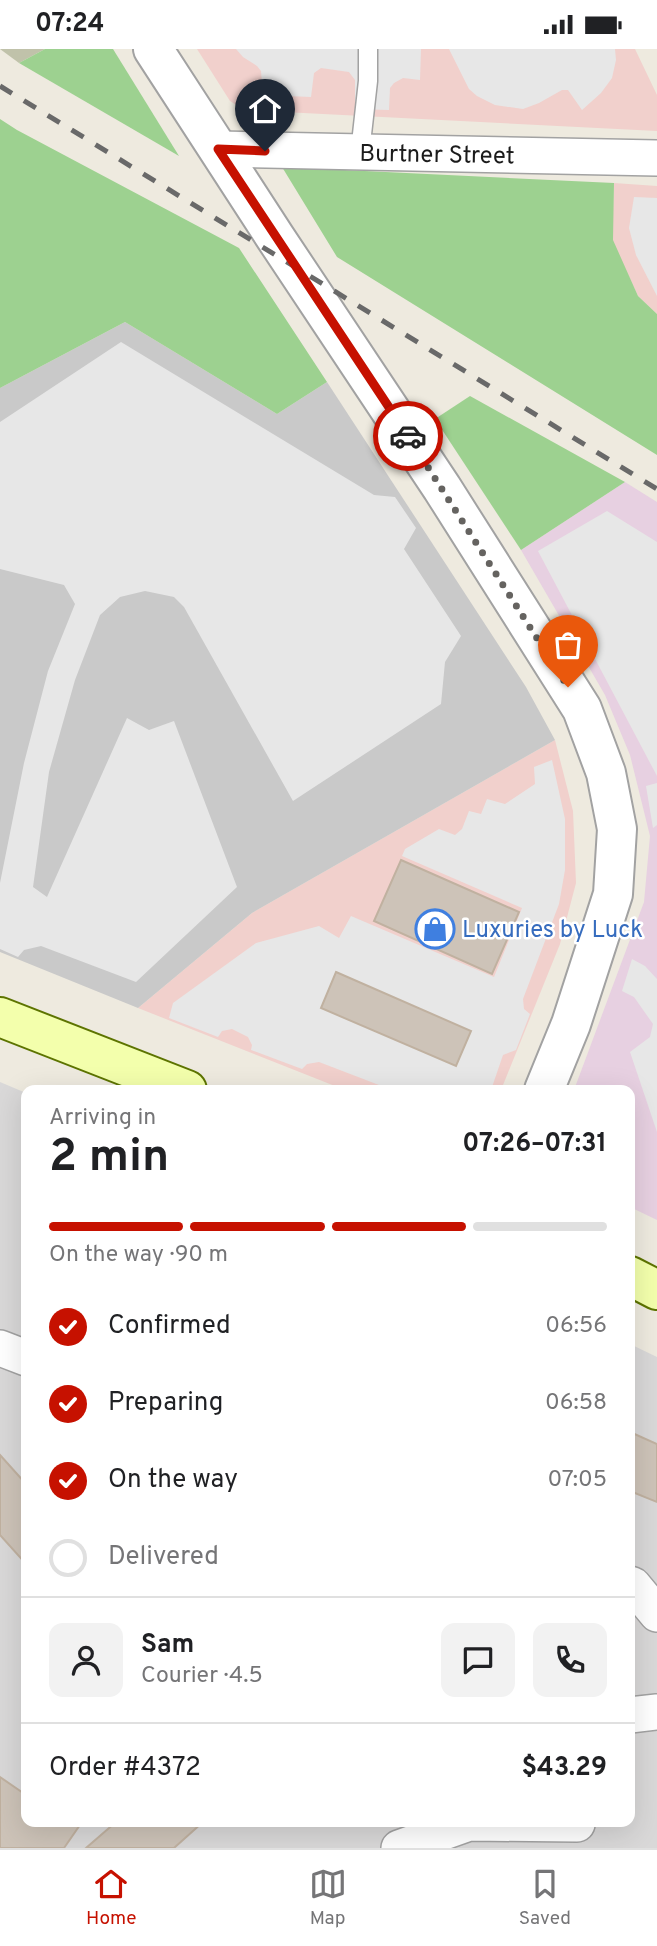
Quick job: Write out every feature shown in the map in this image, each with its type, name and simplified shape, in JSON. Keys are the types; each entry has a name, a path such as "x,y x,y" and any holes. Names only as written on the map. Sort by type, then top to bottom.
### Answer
{"main road":[{"path":"0,1017 174,1085"},
{"path":"635,1279 657,1290"}],"street":[{"path":"153,49 442,488 582,709 606,773 617,829 613,894 571,1024 546,1085"},
{"name":"Burtner Street","path":"218,149 657,158"},
{"path":"0,1348 21,1356"},
{"path":"635,1587 657,1613"},
{"path":"635,1714 657,1711"},
{"path":"399,1848 458,1827"},
{"path":"523,1827 577,1831"}],"lane":[{"path":"360,152 368,81 368,49"}],"shaded area":[{"path":"0,49 45,49 19,63"},
{"path":"197,49 635,49 657,95 657,131 244,110 230,101"},
{"path":"236,49 421,49 420,80 403,78 394,83 390,88 389,110 355,109 355,80 349,72 321,68 314,73 311,97 263,95 261,71"},
{"path":"449,49 615,49 616,60 612,78 601,93 582,110 568,90 562,90 523,109 495,105 477,96 469,89"},
{"path":"614,183 657,186 657,314 638,296 612,240"},
{"path":"634,197 657,198 657,296 636,255 629,228"},
{"path":"125,322 277,414 327,382 526,687 555,740 252,913 138,1008 0,952 0,388"},
{"path":"121,342 374,495 395,497 416,528 404,549 461,636 445,662 441,704 293,801 184,607 174,597 145,591 120,597 100,615 75,680 49,772 33,887 47,897 127,718 149,730 174,721 237,887 136,982 41,946 24,950 18,957 0,949 0,883 24,763 48,671 75,604 64,585 0,569 0,422"},
{"path":"625,482 657,502 657,1220 635,1209 635,1085 576,1085 644,902 650,836 630,755 605,695 521,550"},
{"path":"607,511 657,542 657,776 538,551"},
{"path":"555,740 573,811 576,883 560,944 503,1085 332,1085 138,1008 252,913"},
{"path":"552,760 565,819 565,870 559,904 523,999 524,1009 530,1014 516,1050 503,1055 493,1085 379,1085 319,1062 307,1064 302,1069 251,1050 248,1037 232,1029 222,1031 218,1037 169,1018 173,1003 256,943 319,926 339,938 351,916 494,977 522,908 402,856 405,849 439,829 455,835 462,829 469,811 481,814 487,799 505,804 535,784 534,767"},
{"path":"657,783 657,825 653,828 646,786"},
{"path":"632,959 645,966 657,979 657,1132 630,1052 650,1037 653,1024 634,997 622,991"},
{"path":"0,1082 21,1091 21,1827 635,1827 635,1346 657,1357 657,1848 0,1848"}],"green space":[{"path":"45,49 113,49 179,156 19,63"},
{"path":"0,119 239,248 327,382 277,414 125,322 0,388"},
{"path":"282,167 614,183 613,240 638,296 657,314 657,455 337,257"},
{"path":"470,396 625,482 521,550 435,419"}],"building":[{"path":"401,860 519,912 492,974 374,921"},
{"path":"336,972 471,1031 456,1066 321,1008"},
{"path":"635,1434 657,1444 657,1502 635,1493"},
{"path":"0,1455 21,1478 21,1558 0,1535"},
{"path":"0,1777 21,1792 21,1827 79,1827 64,1848 0,1848"},
{"path":"110,1827 197,1827 174,1848 86,1848"}],"railway":[{"path":"0,86 657,489"}],"way so far":[{"path":"408,436 568,687"}],"place":[{"name":"Luxuries by Luck","path":"435,929"}],"route":[{"path":"265,151 218,149 408,436"}]}
